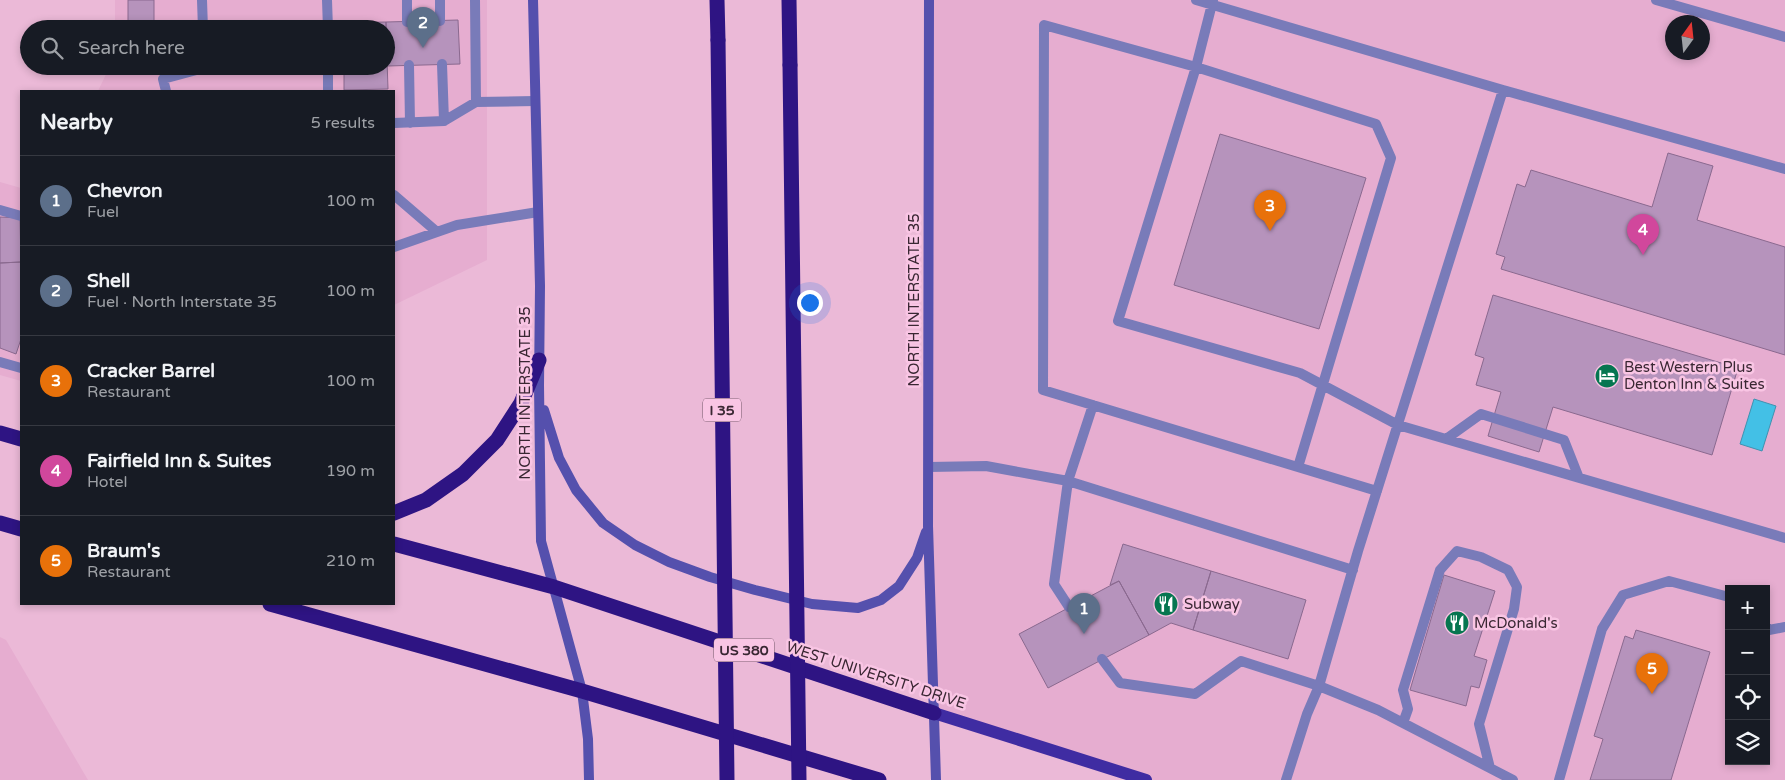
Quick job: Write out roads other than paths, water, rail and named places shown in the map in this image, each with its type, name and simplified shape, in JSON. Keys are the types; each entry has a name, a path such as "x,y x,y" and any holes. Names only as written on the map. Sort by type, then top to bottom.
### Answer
{"highway":[{"name":"I 35","path":"717,0 727,780"},
{"path":"789,0 799,780"},
{"path":"395,512 426,500 463,474 497,440 521,403 539,360"},
{"path":"0,433 20,439"},
{"path":"0,523 20,529"},
{"name":"WEST UNIVERSITY DRIVE","path":"395,544 554,587 934,713"},
{"path":"274,605 582,691 879,780"}],"main road":[{"name":"NORTH INTERSTATE 35","path":"533,0 540,286 541,541 582,691 588,738 590,780"},
{"name":"NORTH INTERSTATE 35","path":"929,0 928,526 936,780"},
{"path":"539,385 546,420 558,458 576,490 603,523 635,545 669,562 710,577 812,604 858,608 881,600 899,586 917,558 928,526"},
{"name":"WEST UNIVERSITY DRIVE","path":"934,713 1146,780"}],"lane":[{"path":"202,0 203,20"},
{"path":"327,0 328,20"},
{"path":"407,0 407,22"},
{"path":"440,0 440,21"},
{"path":"475,0 476,102"},
{"path":"1196,0 1212,2 1503,90 1785,169"},
{"path":"1656,0 1785,37"},
{"path":"1212,2 1196,67 1118,321 1300,373 1398,425 1785,538"},
{"path":"1298,467 1391,158 1376,124 1196,67 1044,26 1043,390 1377,491"},
{"path":"442,64 444,121"},
{"path":"409,65 410,124"},
{"path":"166,90 163,79 178,75"},
{"path":"328,75 328,90"},
{"path":"1286,780 1307,714 1319,686 1377,491 1503,90"},
{"path":"395,123 410,124 444,121 476,102 535,101"},
{"path":"395,196 437,232"},
{"path":"0,210 20,216"},
{"path":"395,247 457,225 538,212"},
{"path":"0,362 20,368"},
{"path":"1069,607 1054,584 1068,482 1093,405"},
{"path":"1446,439 1481,414 1564,440 1579,478"},
{"path":"929,467 986,466 1068,482 1353,570"},
{"path":"1403,722 1408,709 1403,690 1440,570 1458,551 1495,562 1508,570 1517,587 1514,609 1479,724 1490,768"},
{"path":"1559,780 1602,630 1624,595 1670,581 1725,596"},
{"path":"1770,630 1785,626"},
{"path":"1102,659 1120,683 1195,694 1240,661 1319,686 1378,710 1513,780"}],"water":[{"path":"1754,399 1776,406 1762,451 1740,444"}],"place":[{"name":"Shell","path":"423,48"},
{"name":"Cracker Barrel","path":"1270,231"},
{"name":"Fairfield Inn & Suites","path":"1643,255"},
{"name":"Best Western Plus Denton Inn & Suites","path":"1607,376"},
{"name":"Subway","path":"1166,604"},
{"name":"McDonald's","path":"1457,623"},
{"name":"Chevron","path":"1084,634"},
{"name":"Braum's","path":"1652,694"}]}
